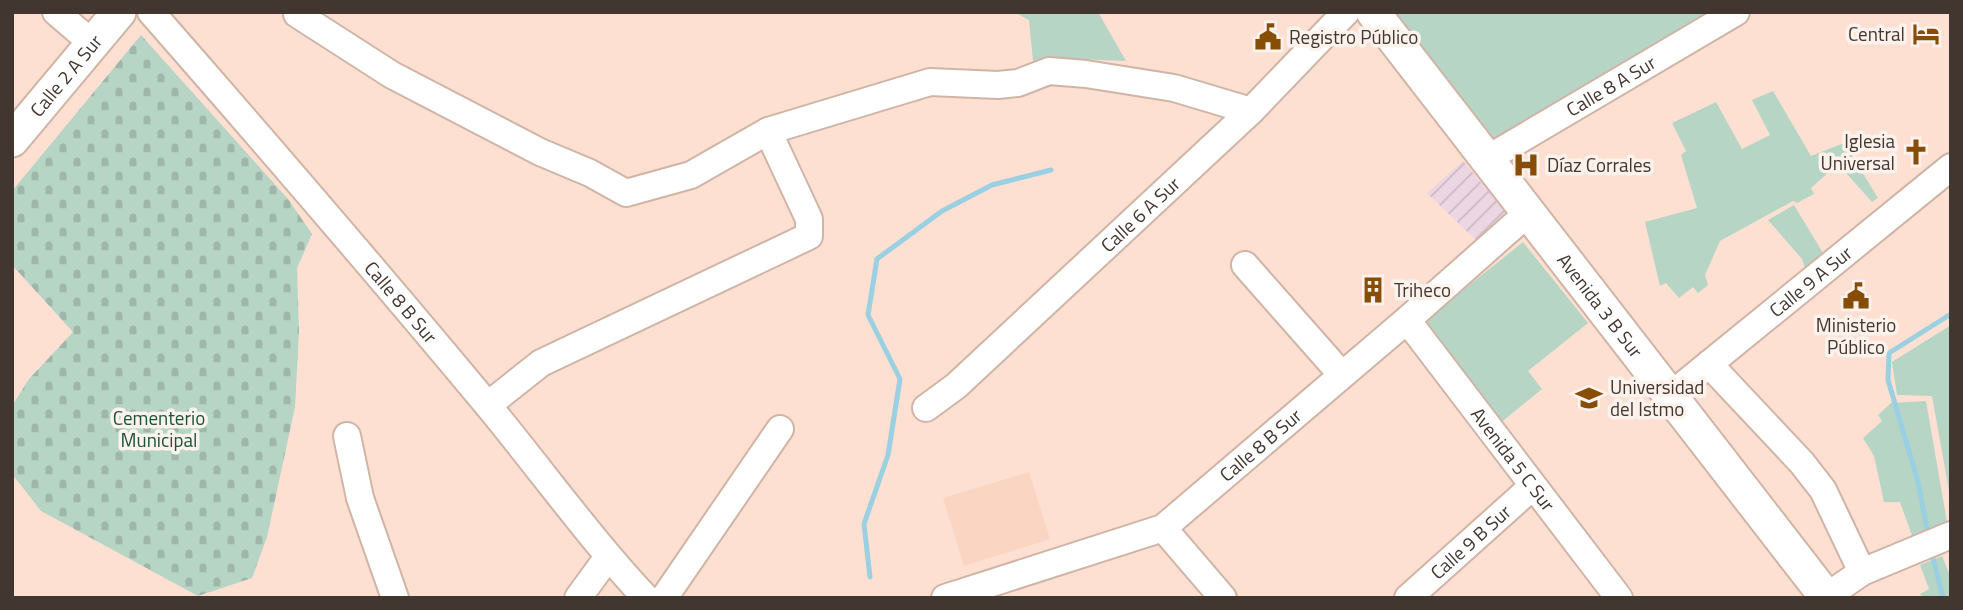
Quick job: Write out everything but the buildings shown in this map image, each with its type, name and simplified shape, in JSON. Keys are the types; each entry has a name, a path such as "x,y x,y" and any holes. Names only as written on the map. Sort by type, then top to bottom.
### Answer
{"main road":[{"name":"Calle 2 A Sur","path":"12,139 118,12"},
{"name":"Avenida 3 B Sur","path":"1373,12 1827,597"}],"street":[{"path":"55,12 92,43"},
{"name":"Calle 8 B Sur","path":"151,12 340,229 488,405 608,557 646,598"},
{"name":"Calle 6 A Sur","path":"926,408 956,386 1251,111 1346,12"},
{"path":"297,14 392,75 540,152 590,173 626,193 691,175 768,131 930,82 998,85 1018,83 1049,71 1086,74 1174,88 1251,111"},
{"name":"Calle 8 A Sur","path":"1487,159 1730,14"},
{"path":"488,405 541,363 809,236 809,219 768,131"},
{"name":"Calle 9 A Sur","path":"1671,395 1951,167"},
{"name":"Calle 8 B Sur","path":"945,598 1163,528 1529,212"},
{"path":"1245,265 1342,375"},
{"name":"Avenida 5 C Sur","path":"1407,320 1619,598"},
{"path":"1709,364 1802,463 1823,490 1862,572"},
{"path":"664,598 780,429"},
{"path":"347,436 360,498 395,598"},
{"name":"Calle 9 B Sur","path":"1408,598 1533,486"},
{"path":"1163,528 1223,598"},
{"path":"1827,597 1862,572 1951,535"},
{"path":"578,598 608,557"}],"shaded area":[{"path":"1463,161 1511,218 1481,245 1427,193"},
{"path":"1029,472 1050,539 964,566 943,498"}],"green space":[{"path":"1014,12 1098,12 1126,61 1049,58 1033,61 1029,20"},
{"path":"1395,12 1709,12 1711,15 1492,141"},
{"name":"Cementerio Municipal","path":"141,35 288,199 312,234 297,268 299,331 295,407 267,537 252,578 198,596 41,511 12,474 12,406 29,379 73,332 12,265 12,191"},
{"path":"1773,91 1811,156 1844,143 1878,198 1872,202 1838,164 1811,188 1814,194 1797,203 1793,201 1720,241 1705,275 1708,285 1698,293 1693,287 1679,298 1666,283 1660,286 1645,222 1697,208 1681,155 1686,151 1672,123 1716,102 1742,149 1770,135 1752,100"},
{"path":"1794,205 1823,253 1805,268 1802,259 1768,220"},
{"path":"1523,242 1588,323 1528,371 1542,389 1498,425 1418,326"},
{"path":"1951,325 1951,502 1932,396 1897,395 1892,362"},
{"path":"1926,401 1948,528 1914,541 1900,502 1884,502 1874,456 1863,438 1882,421 1878,415 1891,403"},
{"path":"1942,556 1951,578 1951,598 1923,598 1920,594 1929,589 1920,565"}],"waterway":[{"path":"870,577 864,524 888,455 900,379 868,315 877,259 942,211 992,185 1051,170"},
{"path":"1927,529 1918,482 1888,380 1889,353 1951,314"},
{"path":"1933,558 1943,598"}],"place":[{"name":"Central","path":"1926,34"},
{"name":"Registro Público","path":"1268,37"},
{"name":"Iglesia Universal","path":"1916,152"},
{"name":"Díaz Corrales","path":"1526,165"},
{"name":"Triheco","path":"1373,290"},
{"name":"Ministerio Público","path":"1856,296"},
{"name":"Universidad del Istmo","path":"1589,398"}]}
